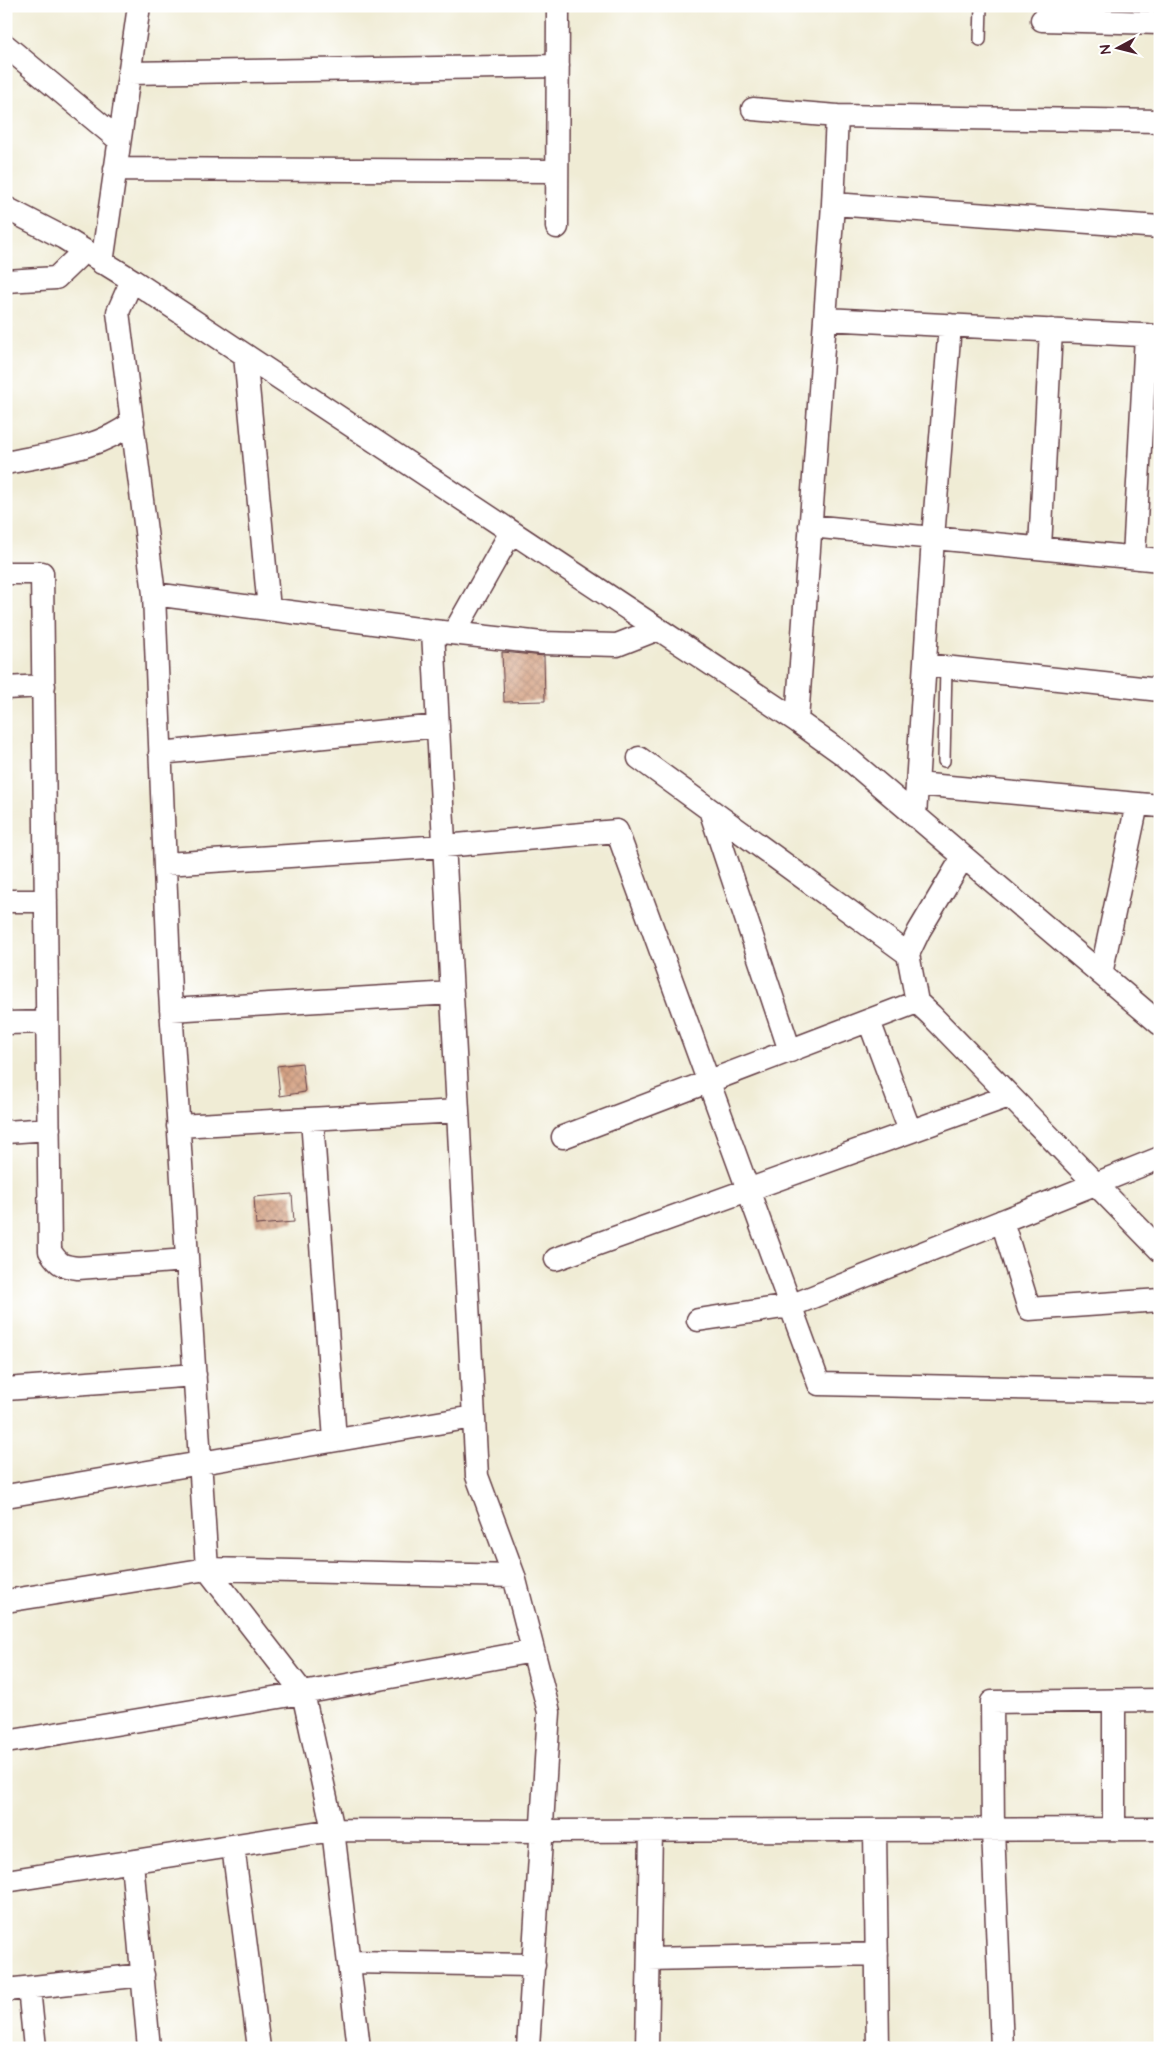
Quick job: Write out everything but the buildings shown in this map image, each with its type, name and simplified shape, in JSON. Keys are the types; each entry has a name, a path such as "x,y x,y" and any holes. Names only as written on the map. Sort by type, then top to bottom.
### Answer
{"street":[{"path":"6,281 56,278 92,257 115,169 139,6"},
{"path":"558,6 558,227"},
{"path":"1042,20 1160,23"},
{"path":"6,46 119,140"},
{"path":"129,74 558,66"},
{"path":"753,109 837,116 1160,120"},
{"path":"797,721 833,204 837,116"},
{"path":"115,169 557,171"},
{"path":"833,204 1160,227"},
{"path":"6,208 64,238 132,280 797,721 843,754 1160,1024"},
{"path":"132,280 118,312 154,594 171,1010 207,1569 303,1693 334,1830 359,2048"},
{"path":"825,319 1153,335 1134,557"},
{"path":"915,816 917,784 935,666 933,538 950,325"},
{"path":"1040,548 1051,330"},
{"path":"245,355 269,609"},
{"path":"6,464 101,442 122,431 132,422"},
{"path":"810,526 1160,560"},
{"path":"511,532 444,632 438,726 477,1476 514,1576 549,1712 528,2048"},
{"path":"6,573 42,573 50,1252 57,1262 78,1268 187,1260"},
{"path":"154,594 542,643 617,645 658,629"},
{"path":"935,666 1160,690"},
{"path":"6,688 44,686"},
{"path":"160,753 438,726"},
{"path":"639,758 908,954"},
{"path":"917,784 1160,806"},
{"path":"1101,974 1136,804"},
{"path":"710,810 790,1051"},
{"path":"165,864 444,846 617,831 819,1384 1160,1391"},
{"path":"963,857 919,931 908,954 916,1002 931,1015 1160,1250"},
{"path":"6,900 46,901"},
{"path":"171,1010 452,993"},
{"path":"563,1137 916,1002"},
{"path":"869,1021 910,1131"},
{"path":"6,1023 48,1022"},
{"path":"556,1259 1009,1096"},
{"path":"178,1126 458,1111"},
{"path":"312,1119 335,1440"},
{"path":"6,1132 49,1130"},
{"path":"698,1320 790,1306 1160,1158"},
{"path":"1002,1222 1029,1309 1160,1300"},
{"path":"6,1388 195,1375"},
{"path":"6,1496 473,1417"},
{"path":"6,1601 207,1569 514,1576"},
{"path":"6,1742 303,1693 533,1651"},
{"path":"1002,2048 993,1830 992,1702 1160,1700"},
{"path":"1114,1701 1114,1829"},
{"path":"6,1882 334,1830 1160,1829"},
{"path":"875,1830 878,2048"},
{"path":"647,2048 651,1831"},
{"path":"233,1846 259,2048"},
{"path":"132,1862 149,2048"},
{"path":"648,1959 877,1954"},
{"path":"349,1962 534,1965"},
{"path":"6,1990 143,1975"},
{"path":"29,1988 35,2048"}],"lane":[{"path":"980,40 981,6"},
{"path":"935,666 944,761"}]}
